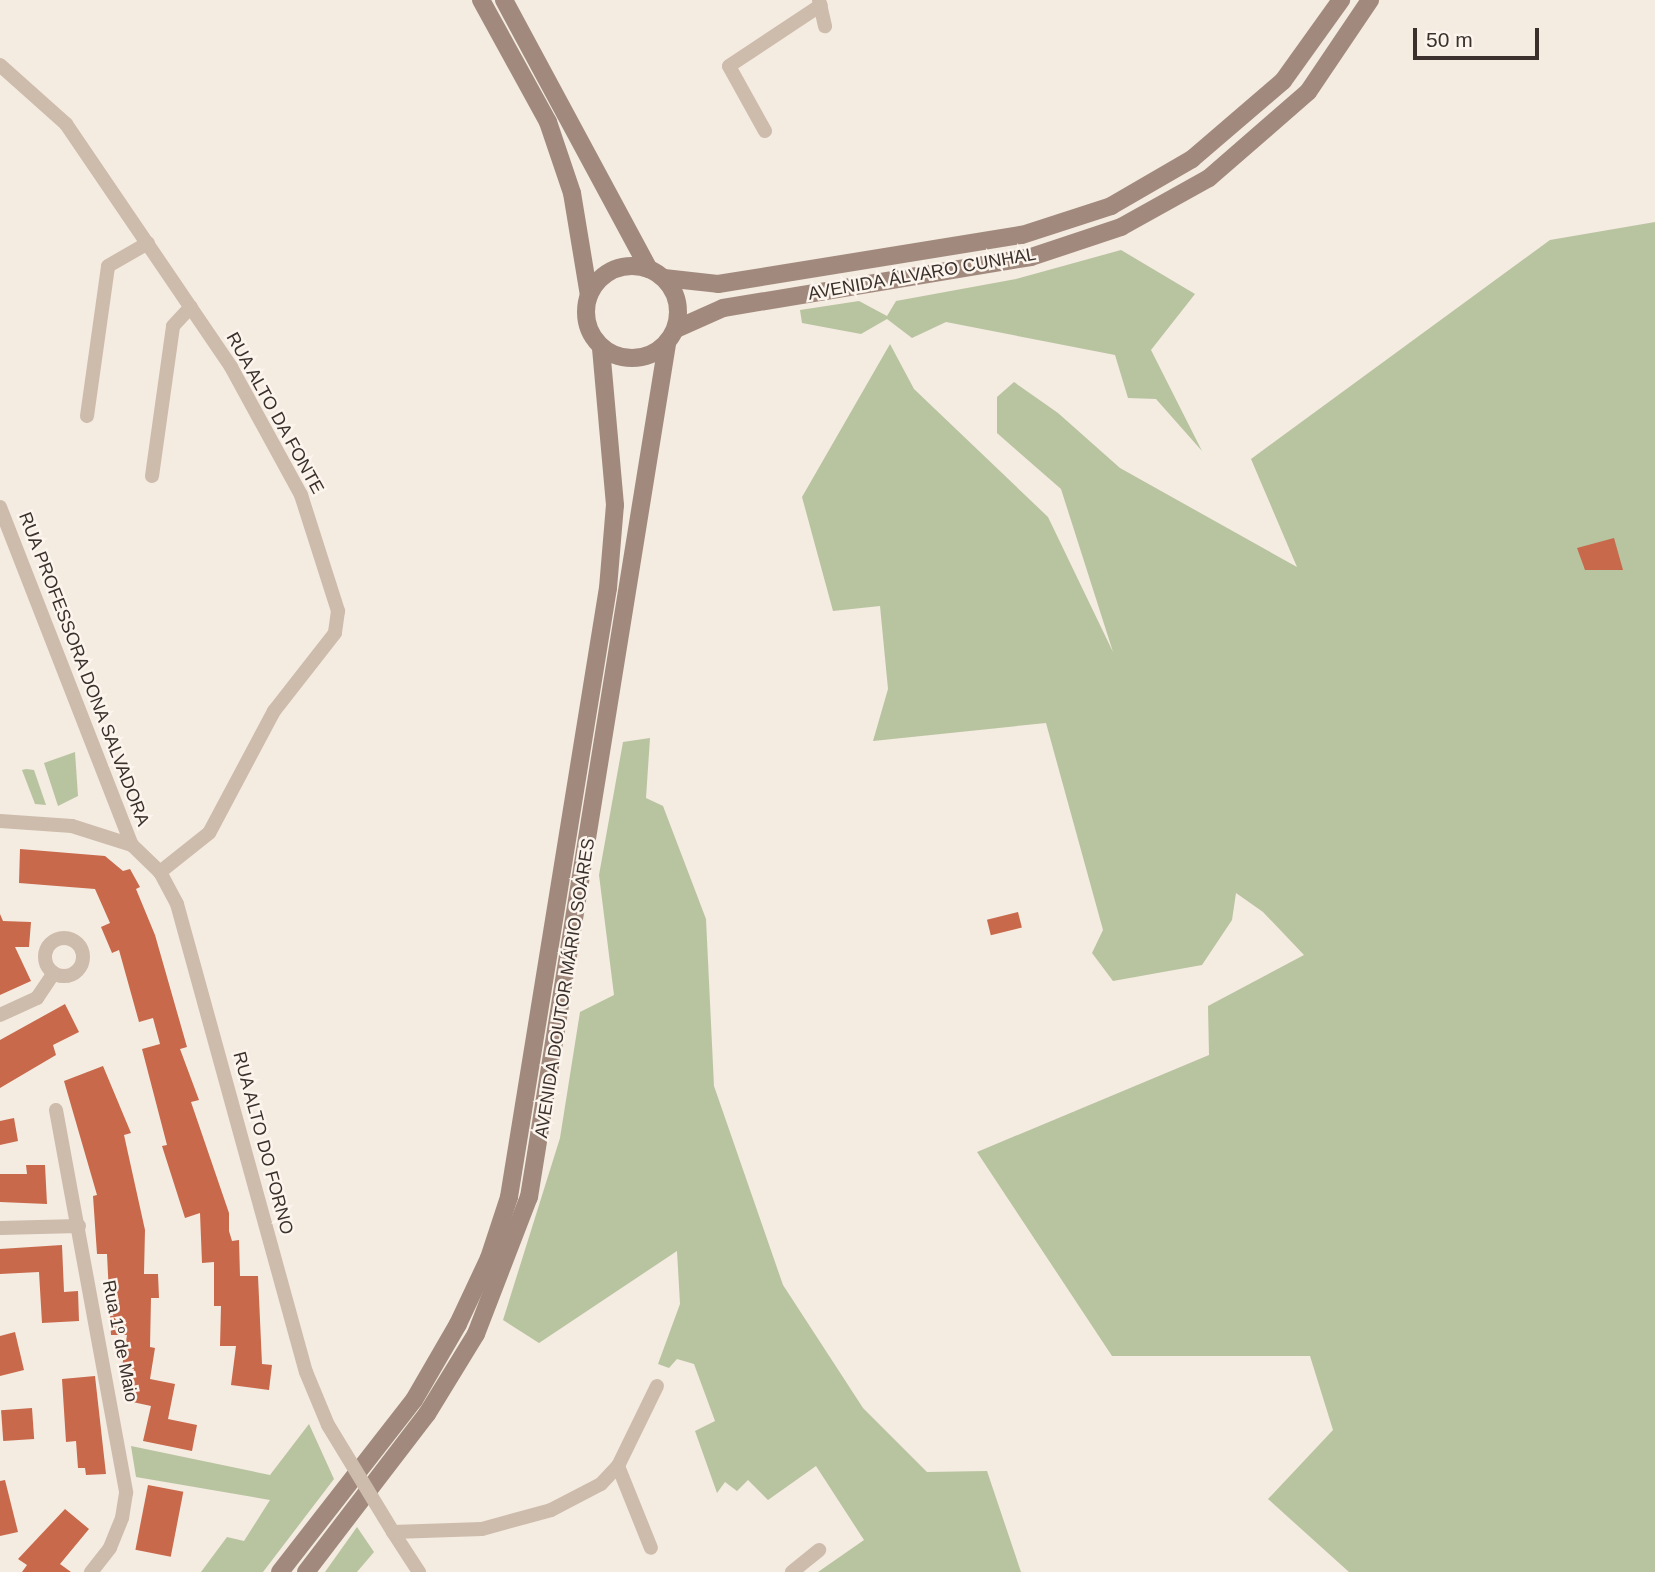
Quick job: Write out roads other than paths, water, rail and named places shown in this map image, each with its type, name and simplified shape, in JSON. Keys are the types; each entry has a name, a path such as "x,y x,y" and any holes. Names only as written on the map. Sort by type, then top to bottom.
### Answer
{"main road":[{"path":"481,0 548,122 572,193 589,296 590,332 601,347 616,356 634,359 652,355 671,337 679,311 675,293 656,273 504,0"},
{"name":"AVENIDA ÁLVARO CUNHAL","path":"656,273 718,284 1022,235 1111,206 1192,159 1283,81 1341,0"},
{"name":"AVENIDA ÁLVARO CUNHAL","path":"671,337 723,308 1031,257 1121,227 1209,178 1308,92 1370,0"},
{"path":"589,296 613,270 631,266 656,273"},
{"name":"AVENIDA DOUTOR MÁRIO SOARES","path":"306,1572 427,1414 476,1334 529,1197 671,337"},
{"name":"AVENIDA DOUTOR MÁRIO SOARES","path":"280,1572 414,1400 458,1324 489,1258 509,1197 608,588 615,505 601,347"}],"street":[{"path":"765,131 729,66 820,3 825,26"},
{"name":"RUA ALTO DA FONTE","path":"0,65 66,124 231,367 301,495 338,611 335,633 274,711 209,833 160,872"},
{"path":"87,416 108,266 148,243"},
{"path":"152,475 173,326 191,307"},
{"name":"RUA PROFESSORA DONA SALVADORA","path":"0,507 132,845"},
{"name":"RUA ALTO DO FORNO","path":"0,821 72,826 132,845 160,872 177,904 306,1372 328,1425 419,1572"},
{"path":"0,1015 37,998 54,973"},
{"name":"Rua 1º de Maio","path":"56,1110 126,1493 122,1518 110,1548 91,1572"},
{"path":"0,1228 79,1226"},
{"path":"393,1532 482,1529 551,1510 601,1484 618,1466 657,1386"},
{"path":"618,1466 651,1548"},
{"path":"792,1572 818,1550"}]}
